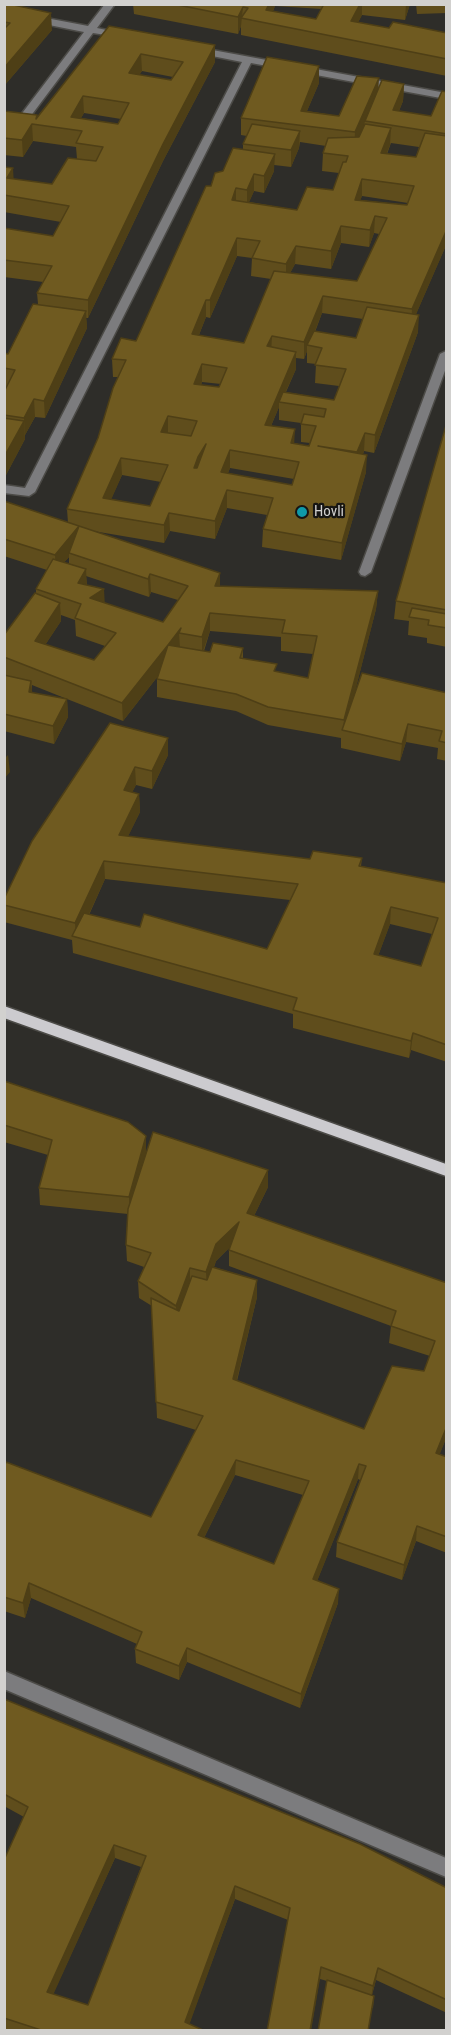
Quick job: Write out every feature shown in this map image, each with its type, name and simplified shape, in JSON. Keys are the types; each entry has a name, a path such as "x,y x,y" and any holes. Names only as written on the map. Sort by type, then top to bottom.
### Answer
{"main road":[{"path":"4,1012 447,1170"}],"street":[{"path":"4,121 23,119 110,4"},
{"path":"4,13 137,39"},
{"path":"182,47 447,96"},
{"path":"4,489 29,492 248,60"},
{"path":"365,572 447,354"},
{"path":"4,1680 447,1868"}],"building":[{"path":"4,4 51,13 4,68 4,29 10,23 4,22"},
{"path":"173,4 269,4 266,10 316,19 324,4 360,4 351,21 389,28 393,22 447,33 447,59 241,18 248,8 243,7 238,17"},
{"path":"109,26 215,45 163,144 88,300 37,293 52,266 4,260 4,228 53,236 69,206 4,195 4,167 13,168 7,178 52,184 68,158 96,161 103,147 76,143 82,131 32,124 22,140 4,138 4,111 37,115 36,119","holes":["141,54 183,62 171,80 129,73","83,96 129,103 118,124 71,117"]},
{"path":"267,57 319,66 301,111 339,116 357,76 379,78 355,132 241,118"},
{"path":"382,80 404,84 393,110 431,116 442,91 447,92 447,134 365,121"},
{"path":"252,124 300,131 291,150 243,144"},
{"path":"365,124 391,128 381,153 416,157 425,133 447,136 447,229 412,309 323,296 304,342 272,336 267,346 296,352 265,425 295,429 291,443 309,446 316,426 301,424 304,414 324,417 326,409 279,402 283,392 334,400 346,369 315,365 322,348 307,345 314,331 356,338 367,307 419,315 375,435 365,433 357,452 318,446 367,455 342,543 263,529 273,498 227,490 215,521 169,513 164,525 67,509 98,438 113,388 126,360 112,359 121,338 136,341 206,186 211,186 215,173 223,171 233,148 275,154 264,176 254,174 247,190 236,188 232,200 297,210 307,187 333,190 343,162 346,162 348,156 323,153 328,138 359,137","holes":["362,179 414,186 407,205 355,200","375,216 387,218 357,281 274,271 244,343 192,334 206,300 210,300 237,238 260,241 252,258 286,264 296,246 331,251 341,226 370,230","202,364 227,368 219,387 194,384","168,416 197,421 191,436 161,432","206,444 197,468 194,468 198,457","230,450 299,462 292,485 221,472","121,458 168,465 150,506 103,498"]},
{"path":"33,304 86,311 44,401 34,399 24,418 4,415 4,392 15,370 4,368 4,353 8,354"},
{"path":"4,418 24,421 4,457"},
{"path":"447,422 447,610 396,601"},
{"path":"4,501 79,526 55,555 4,539"},
{"path":"79,526 220,573 215,586 378,591 344,720 268,707 236,694 157,679 168,645 122,703 4,657 4,635 35,593 60,603 35,641 94,660 116,633 75,618 81,604 36,589 53,559 86,569 78,583 104,589 90,598 163,622 188,586 150,574 148,579 69,553","holes":["210,613 285,620 282,633 317,636 308,678 274,671 277,664 240,658 243,648 213,643 210,652 168,645 181,628 179,633 202,637"]},
{"path":"412,608 447,614 447,628 428,625 429,620 409,617"},
{"path":"362,673 447,693 447,743 439,741 442,731 408,724 402,744 342,730"},
{"path":"4,675 31,681 29,692 67,699 53,726 4,714"},
{"path":"110,723 168,738 152,771 135,767 124,790 139,794 119,835 310,859 313,851 362,858 359,866 447,883 447,1045 413,1033 411,1041 293,1010 297,998 72,936 84,913 140,927 144,914 267,949 298,884 104,861 75,923 4,905 4,899 32,841","holes":["391,907 438,918 421,966 374,954"]},
{"path":"4,1081 128,1122 146,1136 129,1197 39,1188 52,1140 4,1125"},
{"path":"153,1132 268,1170 247,1213 447,1283 447,1426 436,1453 447,1457 447,1537 417,1526 404,1565 337,1542 366,1466 359,1464 313,1579 339,1589 301,1694 187,1648 179,1666 135,1649 142,1632 29,1583 23,1603 4,1597 4,1467 6,1462 151,1517 203,1416 156,1402 151,1298 179,1311 192,1276 207,1280 212,1267 257,1280 233,1379 364,1429 392,1366 424,1371 435,1341 391,1326 396,1311 229,1250 239,1222 216,1244 206,1272 190,1268 176,1306 138,1281 151,1253 126,1245 128,1209","holes":["236,1460 309,1481 274,1564 198,1535"]},
{"path":"4,1699 360,1844 447,1888 447,2000 378,1968 373,1986 321,1967 310,2031 267,2031 290,1908 235,1886 185,2022 205,2031 44,2031 4,2018 4,1860 28,1807 4,1794","holes":["114,1845 146,1856 88,2005 47,1992"]},
{"path":"327,1980 374,1996 368,2031 318,2031"}],"place":[{"name":"Hovli","path":"302,512"}]}
